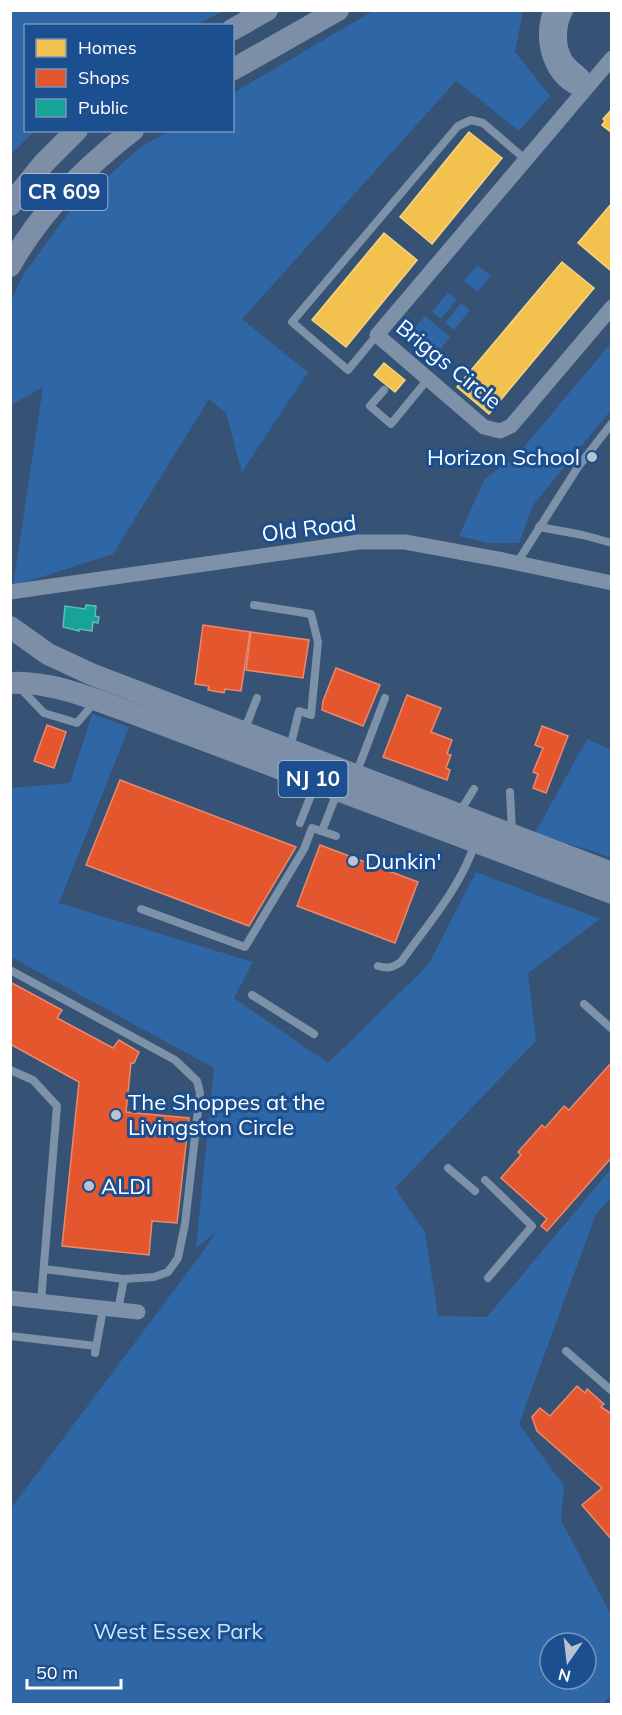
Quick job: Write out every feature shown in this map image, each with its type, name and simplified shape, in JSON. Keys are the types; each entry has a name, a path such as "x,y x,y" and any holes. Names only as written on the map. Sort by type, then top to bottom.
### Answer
{"main road":[{"path":"234,29 267,10"},
{"path":"234,69 338,10"},
{"name":"CR 609","path":"10,205 44,162 75,132"},
{"name":"CR 609","path":"10,266 39,222 67,189 99,157 130,132"},
{"name":"NJ 10","path":"10,627 48,654 91,674 290,750 347,782 475,841 612,893"},
{"name":"NJ 10","path":"13,683 63,689 188,732 316,781 347,782 458,814 612,873"}],"street":[{"path":"551,10 545,41 555,69 573,88 584,90 583,77 565,59 560,39 561,20 566,10"},
{"name":"Briggs Circle","path":"612,58 377,335 484,427 500,431 511,426 612,307"},
{"name":"Old Road","path":"10,592 359,542 405,542 612,583"},
{"path":"10,1298 138,1312"}],"lane":[{"path":"377,335 348,369 292,322 458,126 471,120 483,123 525,159"},
{"path":"384,390 370,406 391,424 428,379"},
{"path":"517,563 578,467 612,423"},
{"path":"539,527 612,543"},
{"path":"254,605 311,614 318,642 311,715 299,711 290,750"},
{"path":"13,683 44,714 77,723 96,700"},
{"path":"243,732 256,698"},
{"path":"321,831 347,782 385,698"},
{"path":"300,824 316,781"},
{"path":"458,814 474,789"},
{"path":"510,792 512,835"},
{"path":"141,909 245,947 304,849 312,828 336,836"},
{"path":"378,966 386,969 401,962 457,881 470,858 475,841"},
{"path":"10,970 175,1060 197,1081 200,1093 185,1224 178,1258 168,1272 153,1277 124,1279 44,1269"},
{"path":"252,995 314,1034"},
{"path":"584,1004 612,1029"},
{"path":"10,1070 33,1080 57,1106 41,1301"},
{"path":"448,1167 476,1191"},
{"path":"484,1180 532,1226 488,1278"},
{"path":"10,1336 96,1349 124,1279"},
{"path":"566,1351 612,1391"}],"green space":[{"path":"11,10 223,10 198,24 24,24 24,132 34,132 11,154"},
{"path":"373,11 523,11 515,52 550,96 519,131 456,81 242,319 308,372 242,472 226,413 209,399 113,554 13,586 43,387 11,405 10,301 24,274 69,212 139,148 167,132 234,132 234,92"},
{"path":"477,265 491,276 478,292 464,281"},
{"path":"448,292 457,299 441,319 432,312"},
{"path":"461,303 470,310 454,330 445,323"},
{"path":"425,316 450,337 432,360 406,338"},
{"path":"611,343 611,410 533,505 519,543 488,543 459,536 485,478 514,459"},
{"name":"West Essex Park","path":"92,714 129,727 59,903 253,962 234,998 328,1063 428,965 476,872 600,919 528,973 536,1041 395,1188 425,1232 438,1316 487,1317 611,1169 611,1198 596,1214 519,1424 564,1486 561,1520 611,1615 611,1695 602,1704 11,1704 11,1508 217,1231 196,1248 214,1068 11,957 11,788 70,783"},
{"path":"587,739 611,750 611,858 535,833"}],"building: Homes":[{"path":"612,109 612,133 602,125 605,121 603,119"},
{"path":"469,132 502,158 432,244 400,217"},
{"path":"612,203 612,268 610,270 578,243"},
{"path":"384,233 417,260 346,347 312,320"},
{"path":"562,262 594,288 489,414 457,387"},
{"path":"384,363 405,380 395,392 374,375"}],"building: Shops":[{"path":"203,625 250,632 241,691 225,689 224,693 208,690 209,686 195,684"},
{"path":"251,632 309,640 303,678 246,670"},
{"path":"336,668 380,685 363,726 322,710 323,701"},
{"path":"407,695 441,708 431,732 452,740 447,754 451,755 446,768 450,770 447,780 383,757"},
{"path":"47,725 66,732 54,768 34,761"},
{"path":"542,726 568,736 546,793 533,788 538,774 533,772 543,748 535,745"},
{"path":"120,780 296,847 249,926 86,865"},
{"path":"320,845 418,882 395,943 297,906"},
{"name":"The Shoppes at the Livingston Circle","path":"10,982 62,1010 57,1018 113,1048 119,1040 139,1052 134,1063 131,1063 126,1112 189,1118 177,1223 152,1221 149,1255 62,1246 79,1082 10,1044"},
{"path":"612,1062 612,1157 547,1231 541,1226 547,1219 501,1178 521,1155 518,1152 542,1125 545,1128 564,1106 569,1110"},
{"path":"577,1386 585,1393 587,1389 604,1404 601,1407 612,1414 612,1540 582,1505 602,1488 537,1431 532,1417 540,1408 550,1416"}],"building: Public":[{"path":"86,605 96,606 95,616 99,617 98,623 93,622 92,631 63,627 65,606 85,609"}],"place":[{"name":"Horizon School","path":"592,457"},
{"name":"Dunkin'","path":"353,861"},
{"name":"The Shoppes at the Livingston Circle","path":"116,1115"},
{"name":"ALDI","path":"89,1186"}]}
